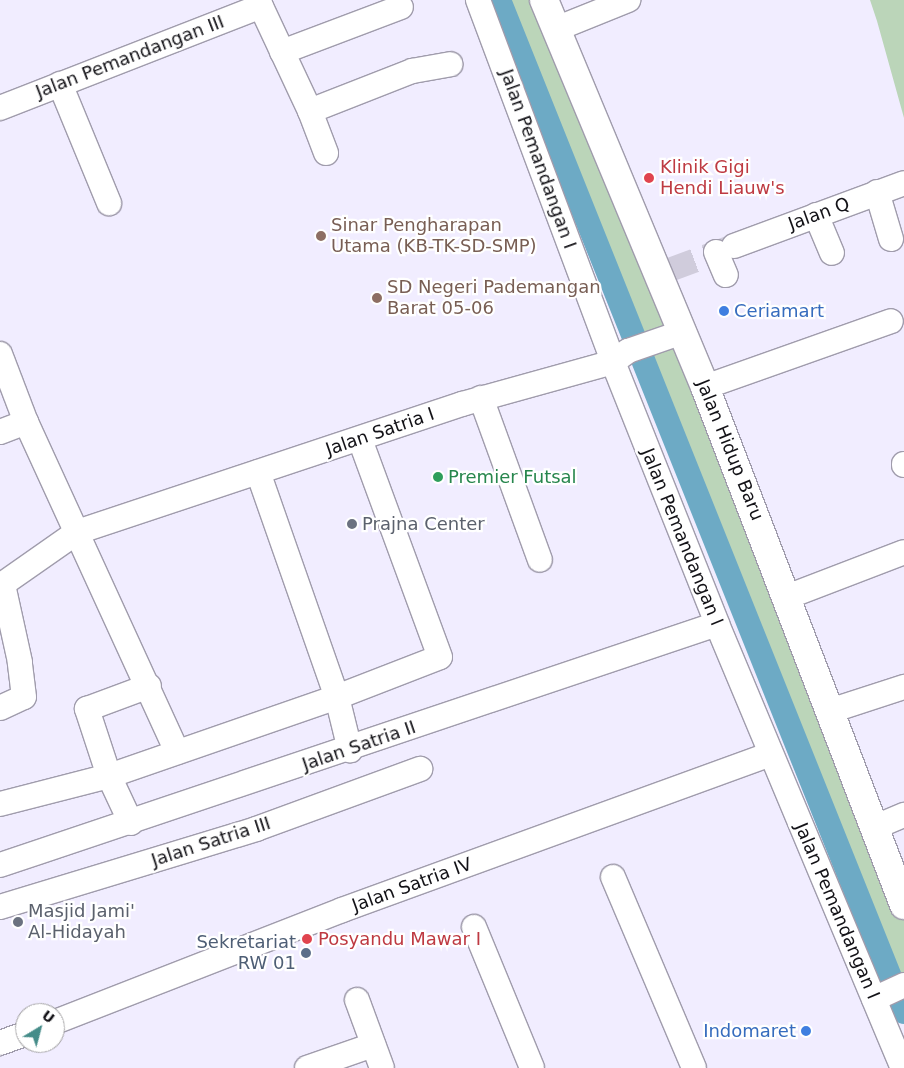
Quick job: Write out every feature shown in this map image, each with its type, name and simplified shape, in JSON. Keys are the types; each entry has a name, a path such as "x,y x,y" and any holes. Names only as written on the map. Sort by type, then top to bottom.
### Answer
{"street":[{"name":"Jalan Pemandangan I","path":"478,0 620,357 717,624 771,754 888,992 903,1068"},
{"name":"Jalan Hidup Baru","path":"544,0 666,271 681,333 705,387 787,597 873,828 904,905"},
{"path":"556,29 628,0"},
{"path":"259,3 310,111 326,153"},
{"name":"Jalan Pemandangan III","path":"0,108 259,3"},
{"path":"282,52 401,7"},
{"path":"310,111 412,71 450,64"},
{"path":"60,84 109,203"},
{"name":"Jalan Q","path":"726,275 725,249 904,183"},
{"path":"877,192 891,239"},
{"path":"816,215 832,253"},
{"path":"705,387 892,321"},
{"name":"Jalan Satria I","path":"2,586 77,532 360,440 482,398 620,357 681,333"},
{"path":"0,354 26,422 149,686 177,752"},
{"path":"482,398 540,560"},
{"path":"0,432 26,422"},
{"path":"0,804 109,776 337,697 440,657 360,440"},
{"path":"258,472 337,697 350,750"},
{"path":"787,597 904,552"},
{"path":"0,708 24,697 20,662 2,586"},
{"name":"Jalan Satria II","path":"0,865 350,750 717,624"},
{"path":"131,823 109,776 87,709 149,686"},
{"path":"830,711 904,686"},
{"name":"Jalan Satria IV","path":"65,1018 342,910 771,754"},
{"name":"Jalan Satria III","path":"0,907 256,829 420,769"},
{"path":"873,828 904,815"},
{"path":"613,877 694,1068"},
{"path":"474,927 532,1068"},
{"path":"357,1000 382,1068"},
{"path":"0,1043 15,1038"},
{"path":"308,1068 373,1045"}],"green space":[{"path":"499,0 545,0 904,902 904,1012"},
{"path":"870,0 904,0 904,118 877,21"}],"waterway":[{"path":"499,0 904,1012"}],"tunnel":[{"path":"672,269 734,246"}],"place":[{"name":"Klinik Gigi Hendi Liauw's","path":"649,178"},
{"name":"Sinar Pengharapan Utama (KB-TK-SD-SMP)","path":"321,236"},
{"name":"SD Negeri Pademangan Barat 05-06","path":"377,298"},
{"name":"Ceriamart","path":"724,311"},
{"name":"Premier Futsal","path":"438,477"},
{"name":"Prajna Center","path":"352,524"},
{"name":"Masjid Jami' Al-Hidayah","path":"18,922"},
{"name":"Posyandu Mawar I","path":"307,939"},
{"name":"Sekretariat RW 01","path":"306,953"},
{"name":"Indomaret","path":"806,1031"}]}
